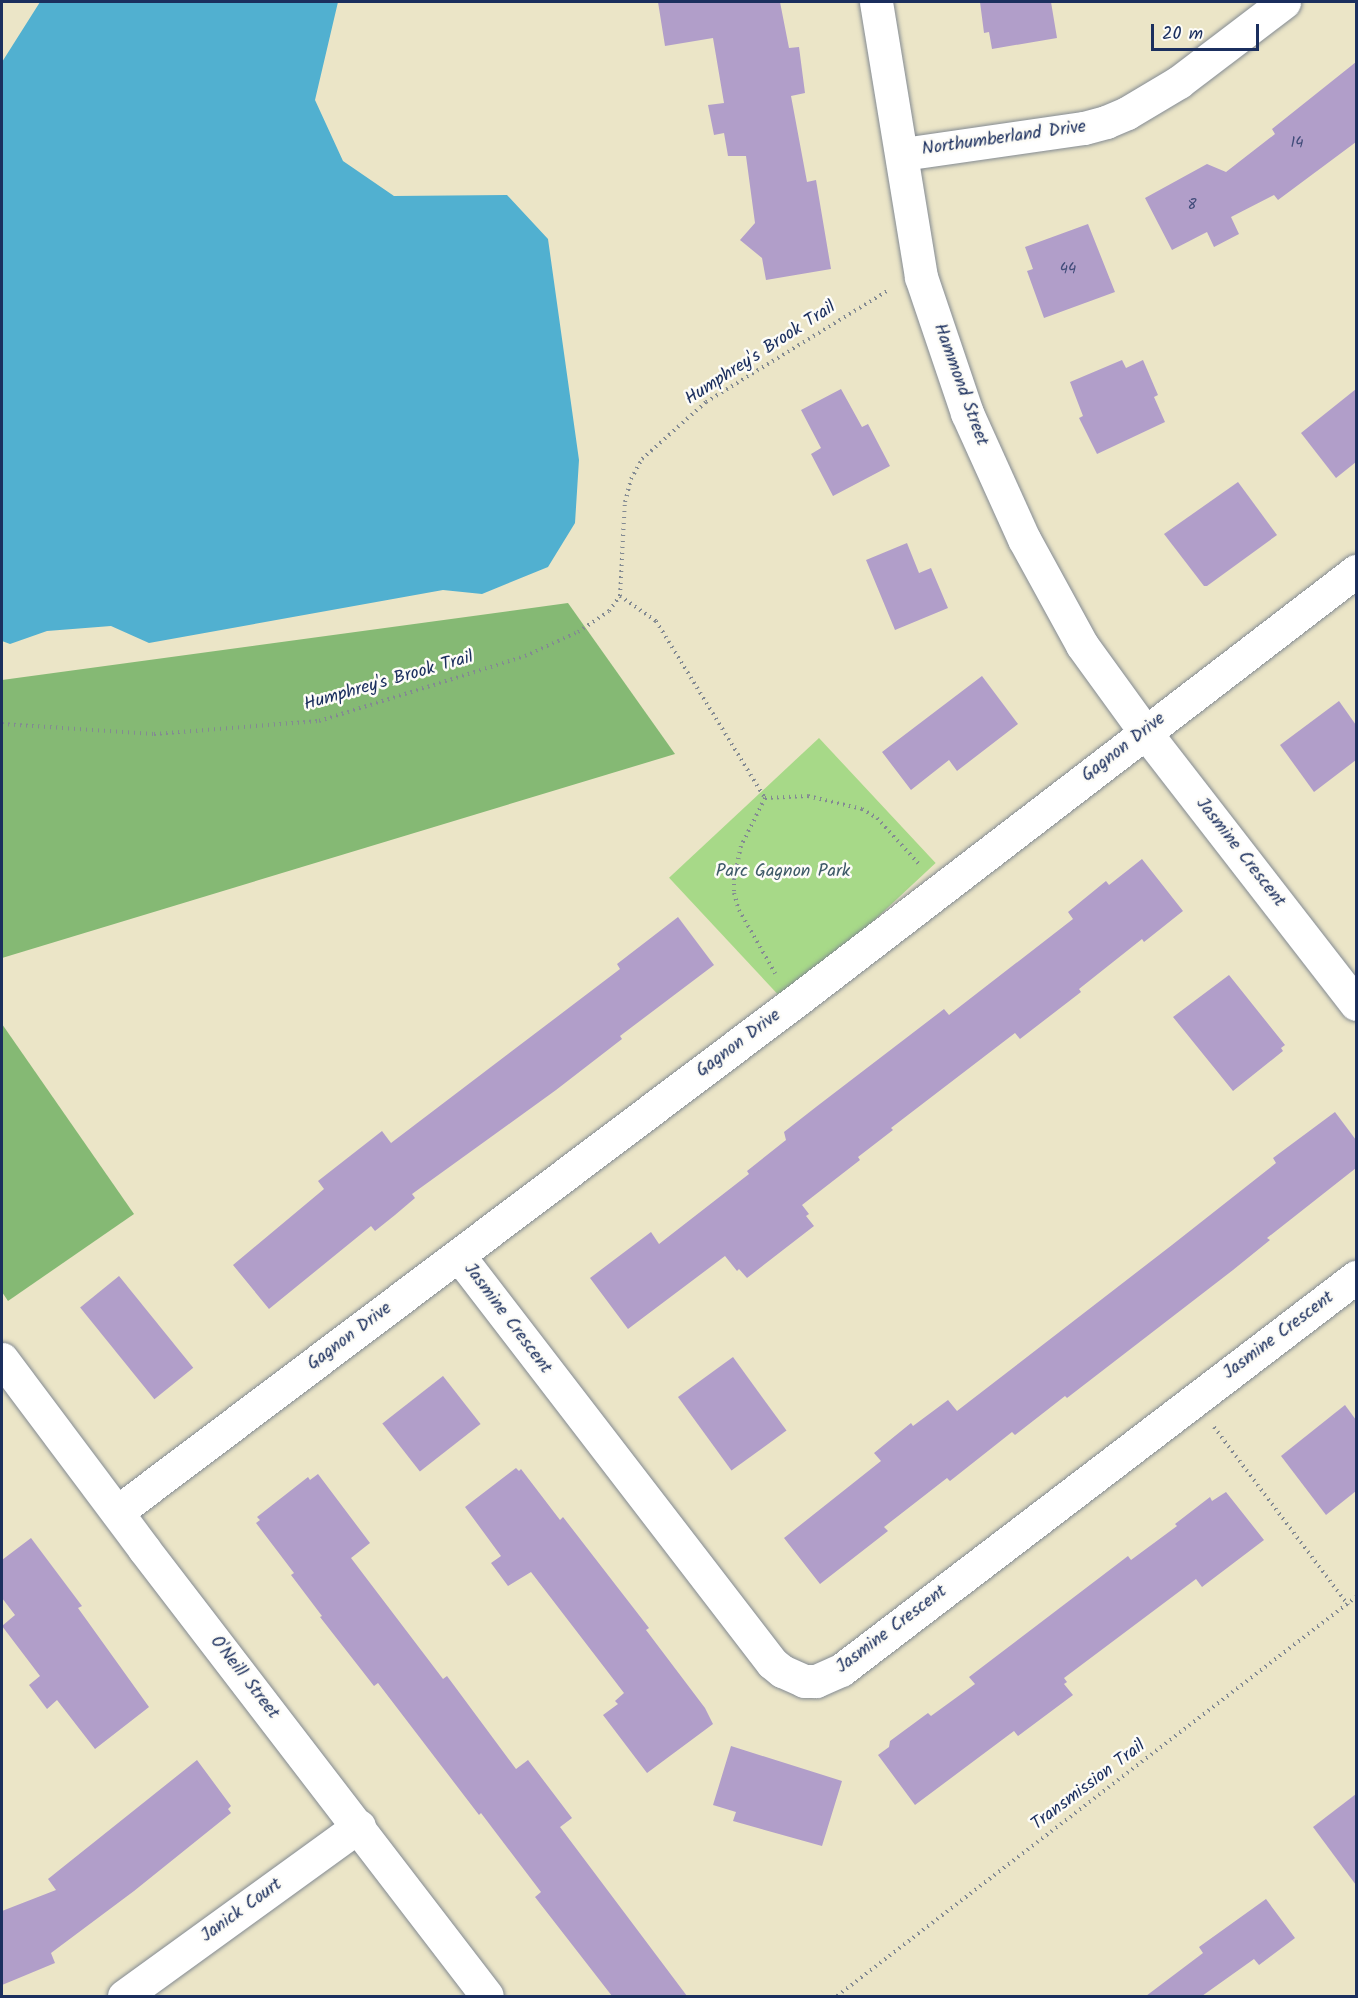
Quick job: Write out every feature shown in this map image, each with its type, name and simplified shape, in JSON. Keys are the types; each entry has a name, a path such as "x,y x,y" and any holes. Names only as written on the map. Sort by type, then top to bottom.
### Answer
{"street":[{"name":"Hammond Street","path":"876,2 903,154 921,277 967,413 1024,539 1055,598 1082,645 1145,732"},
{"name":"Northumberland Drive","path":"903,154 1084,128 1106,122 1127,113 1179,82 1284,2"},
{"name":"Gagnon Drive","path":"117,1512 943,889 1356,571"},
{"name":"Jasmine Crescent","path":"1145,732 1356,1004"},
{"name":"Jasmine Crescent","path":"459,1256 772,1663 782,1671 804,1681 816,1681 841,1670 1356,1277"},
{"name":"O'Neill Street","path":"2,1359 487,1996"},
{"name":"Janick Court","path":"124,1996 359,1826"}],"path":[{"name":"Humphrey's Brook Trail","path":"2,724 154,734 319,721 525,656 578,632 609,611 620,596 625,502 631,479 642,459 706,402 892,289"},
{"path":"620,596 656,621 765,798"},
{"path":"765,798 808,796 862,809 877,818 924,869"},
{"path":"765,798 741,846 734,878 734,893 739,910 779,979"},
{"path":"1194,1400 1348,1605"},
{"name":"Transmission Trail","path":"837,1996 1356,1597"}],"green space":[{"path":"568,603 675,754 2,958 2,680"},
{"name":"Parc Gagnon Park","path":"819,738 936,863 786,1003 669,878"},
{"path":"2,1024 134,1214 8,1301 2,1292"}],"water":[{"path":"40,2 338,2 315,100 343,161 394,196 507,195 548,239 579,460 575,523 548,567 482,594 443,590 149,643 111,626 47,631 10,644 2,641 2,62"}],"building":[{"path":"658,2 780,2 789,48 799,47 805,93 791,96 807,182 816,180 831,269 766,280 762,258 740,240 755,223 746,156 728,156 724,133 714,135 708,105 724,103 713,38 665,46"},
{"path":"980,2 1051,2 1057,38 992,49 989,32 984,33"},
{"path":"1356,62 1356,142 1278,200 1274,195 1231,217 1239,234 1214,247 1207,232 1172,250 1145,198 1207,164 1226,172 1275,134 1272,129"},
{"path":"1088,224 1115,292 1044,318 1027,271 1033,269 1025,247"},
{"path":"1122,360 1126,368 1143,360 1158,395 1154,397 1165,422 1097,454 1079,418 1083,416 1070,382"},
{"path":"841,389 862,427 868,424 890,466 833,496 811,454 821,448 801,410"},
{"path":"1356,389 1356,462 1336,478 1301,433"},
{"path":"1238,482 1277,535 1204,586 1164,534"},
{"path":"907,543 919,573 931,568 948,608 895,630 866,560"},
{"path":"982,676 1018,724 957,771 949,760 911,790 882,752"},
{"path":"1339,701 1356,725 1356,760 1314,792 1280,745"},
{"path":"1142,859 1183,911 1144,942 1142,939 1079,989 1081,992 1020,1039 1015,1033 891,1128 893,1130 858,1157 860,1160 802,1205 809,1214 806,1216 814,1226 747,1278 739,1269 737,1271 725,1256 628,1329 590,1278 651,1232 659,1244 749,1174 747,1171 786,1140 784,1132 944,1009 949,1015 1073,919 1068,912 1106,881 1109,885"},
{"path":"678,917 714,965 620,1036 622,1039 556,1090 412,1194 415,1198 395,1215 375,1231 371,1226 269,1309 233,1265 324,1189 318,1181 382,1131 391,1143 620,969 617,964"},
{"path":"1229,975 1285,1045 1281,1048 1283,1051 1233,1091 1173,1017"},
{"path":"1335,1112 1356,1140 1356,1168 1267,1238 1270,1240 1233,1270 1067,1398 1065,1396 1015,1435 1012,1432 950,1481 947,1478 884,1527 888,1531 820,1584 784,1538 881,1461 874,1453 911,1423 913,1426 948,1400 957,1411 1276,1163 1273,1158"},
{"path":"119,1276 193,1368 154,1399 80,1307"},
{"path":"733,1357 786,1431 731,1471 678,1397"},
{"path":"443,1376 481,1424 420,1471 382,1423"},
{"path":"1345,1405 1356,1420 1356,1491 1326,1515 1281,1456"},
{"path":"516,1468 519,1471 521,1469 560,1520 563,1517 649,1628 646,1630 705,1708 713,1724 647,1773 603,1715 618,1704 615,1701 624,1693 531,1572 508,1586 491,1563 501,1556 465,1507"},
{"path":"318,1474 370,1543 351,1558 443,1679 447,1676 516,1769 528,1760 572,1818 560,1827 687,1996 612,1996 535,1897 541,1892 481,1813 479,1815 378,1683 374,1686 320,1617 322,1616 291,1575 294,1573 256,1523 260,1520 257,1517 308,1477 310,1480"},
{"path":"1226,1492 1264,1540 1202,1587 1196,1579 1064,1678 1067,1682 1064,1684 1073,1695 1018,1736 1014,1731 915,1805 878,1755 889,1747 890,1741 928,1713 931,1716 975,1684 969,1677 1128,1556 1131,1560 1177,1526 1175,1524 1210,1497 1212,1501"},
{"path":"31,1538 82,1606 78,1608 149,1707 95,1749 57,1700 47,1709 29,1685 40,1676 2,1626 15,1615 2,1598 2,1560"},
{"path":"731,1746 842,1781 822,1846 733,1821 736,1812 713,1805"},
{"path":"197,1760 231,1806 228,1809 231,1813 134,1891 51,1953 55,1963 2,1985 2,1911 56,1890 48,1879"},
{"path":"1356,1794 1356,1885 1313,1827"},
{"path":"1266,1899 1295,1938 1259,1965 1254,1959 1202,1996 1146,1996 1203,1953 1199,1947"}]}
